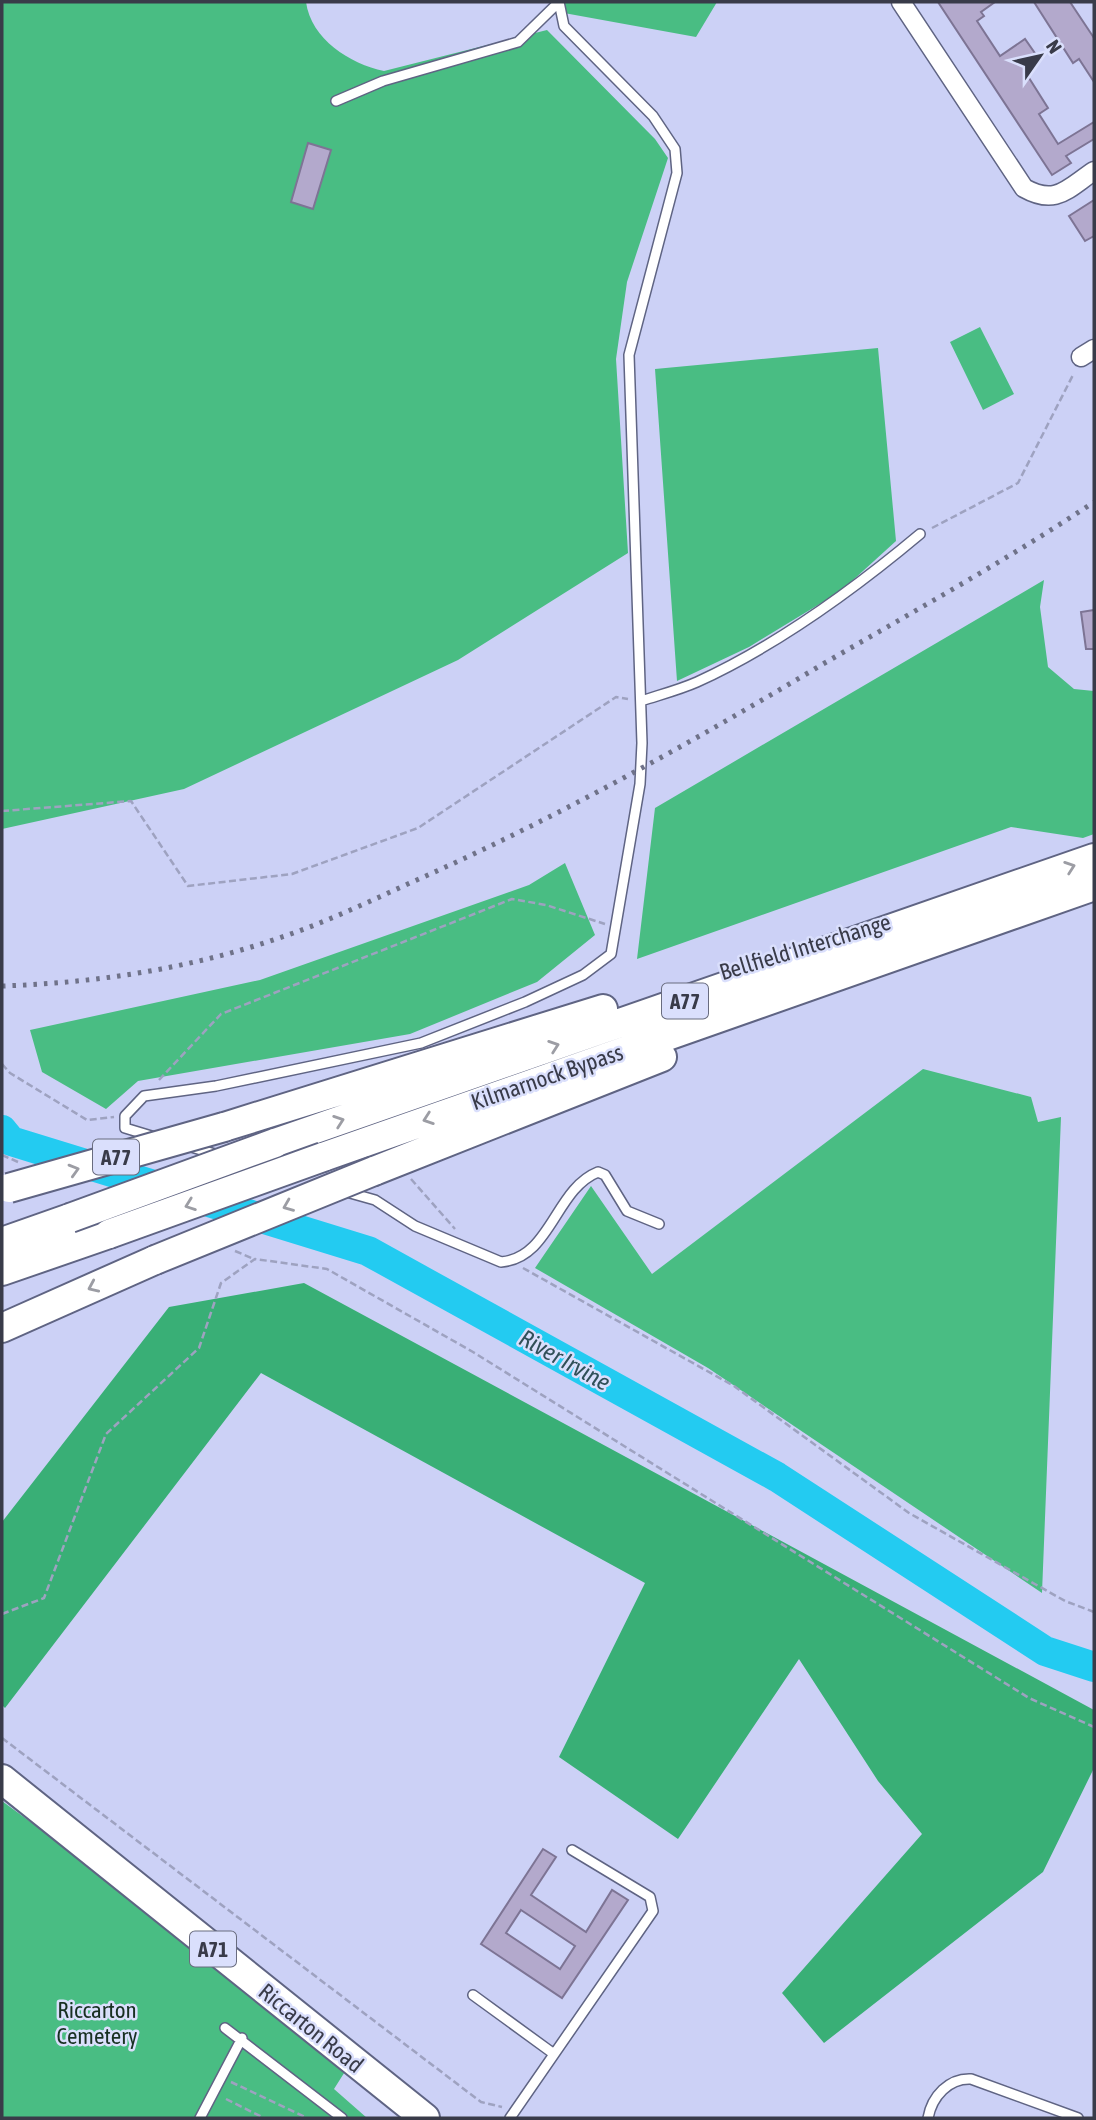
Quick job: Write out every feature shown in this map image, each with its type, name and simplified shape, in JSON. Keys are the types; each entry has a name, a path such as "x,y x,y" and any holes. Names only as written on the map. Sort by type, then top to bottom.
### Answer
{"main road":[{"name":"Kilmarnock Bypass","path":"2,1272 323,1157 1040,891 1094,858"},
{"name":"Kilmarnock Bypass","path":"2,1242 275,1143 1040,891 1094,886"},
{"name":"Bellfield Interchange","path":"5,1189 224,1127 756,961 1040,891"},
{"name":"A77","path":"2,1328 155,1260 374,1171 1040,891"},
{"name":"Riccarton Road","path":"2,1779 425,2118"}],"street":[{"path":"901,2 1024,188 1042,198 1055,197 1094,172"}],"lane":[{"path":"336,101 383,81 518,42 559,2"},
{"path":"244,1162 125,1128 125,1116 145,1096 216,1086 421,1042 525,1002 583,975 611,954 640,784 641,701 629,355 677,173 675,149 653,116 564,26 559,2"},
{"path":"641,701 696,683 790,631 862,583 920,534"},
{"path":"257,1166 296,1177"},
{"path":"309,1181 375,1200 415,1226 501,1262 511,1261 530,1251 576,1188 598,1172 605,1175 627,1212 659,1224"},
{"path":"513,2114 653,1911 650,1897 572,1850"},
{"path":"473,1995 554,2054"},
{"path":"225,2028 242,2038 342,2118"},
{"path":"200,2118 242,2038"},
{"path":"928,2118 940,2091 958,2078 971,2079 1078,2118"}],"path":[{"path":"920,534 1018,483 1088,353"},
{"path":"2,811 131,800 188,886 292,874 418,828 616,697 641,701"},
{"path":"145,1096 221,1014 512,899 546,905 617,928"},
{"path":"2,1064 19,1079 87,1120 125,1116"},
{"path":"406,1174 476,1252"},
{"path":"2,1614 44,1598 106,1434 199,1348 221,1283 254,1259 327,1269 473,1352 1029,1698 1094,1727"},
{"path":"511,1261 734,1385 909,1513 1065,1601 1094,1612"},
{"path":"2,1738 481,2102 513,2114"},
{"path":"221,2077 307,2118"},
{"path":"213,2093 264,2118"}],"green space":[{"path":"2,2 306,2 316,27 334,48 371,68 384,71 547,30 655,139 668,158 627,282 616,359 628,553 458,660 184,789 2,829"},
{"path":"563,2 717,2 696,37 564,13"},
{"path":"980,327 1014,394 983,410 950,342"},
{"path":"878,348 896,541 841,591 749,647 677,681 655,369"},
{"path":"1044,580 1040,607 1048,667 1074,689 1094,691 1094,834 1083,838 1011,827 637,959 655,808"},
{"path":"565,863 595,935 537,982 410,1034 138,1081 106,1109 42,1072 30,1030 260,980 529,885"},
{"path":"923,1069 1031,1097 1038,1122 1061,1117 1042,1593 708,1368 535,1268 591,1186 652,1274"},
{"path":"304,1283 1094,1710 1094,1768 1043,1872 824,2043 782,1993 922,1834 878,1781 799,1659 678,1839 559,1757 645,1583 261,1373 5,1708 2,1705 2,1522 169,1307"},
{"name":"Riccarton Cemetery","path":"2,1801 74,1854 346,2070 334,2089 367,2118 2,2118"}],"building":[{"path":"938,2 995,2 981,12 984,16 977,21 1000,56 1025,39 1039,59 1024,70 1048,108 1039,114 1058,144 1094,122 1094,139 1066,156 1071,163 1052,175"},
{"path":"1034,2 1070,2 1094,38 1094,82 1079,59 1073,63"},
{"path":"308,143 331,150 313,209 291,202"},
{"path":"1094,200 1094,236 1085,241 1069,216"},
{"path":"1094,610 1094,649 1086,649 1081,612"},
{"path":"543,1849 556,1857 531,1895 586,1932 612,1890 628,1900 562,1998 481,1944","holes":["521,1910 575,1946 560,1969 506,1933"]}],"waterway":[{"name":"River Irvine","path":"2,1130 11,1141 368,1251 777,1477 1045,1651 1094,1667"}],"railway":[{"path":"2,986 106,978 209,959 276,939 360,906 516,833 671,752 960,585 1094,502"}]}
